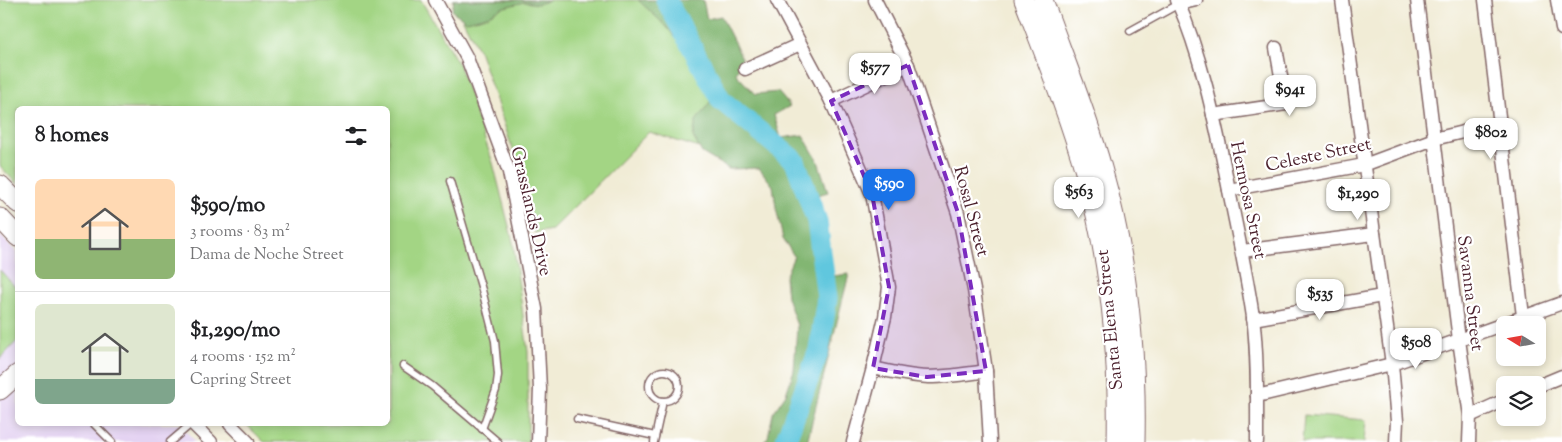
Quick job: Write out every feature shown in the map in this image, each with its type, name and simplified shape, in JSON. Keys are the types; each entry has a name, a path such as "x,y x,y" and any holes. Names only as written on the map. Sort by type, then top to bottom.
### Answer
{"street":[{"name":"Grasslands Drive","path":"436,0 467,58 509,172 536,310 540,389 538,442"},
{"path":"777,0 831,101 872,194 889,287 885,318 853,442"},
{"name":"Rosal Street","path":"875,0 908,65 958,213 974,290 986,371 990,442"},
{"name":"Santa Elena Street","path":"1024,0 1069,120 1086,176 1102,248 1112,316 1118,393 1116,442"},
{"name":"Santa Elena Street","path":"1044,0 1102,168 1120,246 1129,314 1136,394 1134,442"},
{"path":"1178,2 1196,0"},
{"path":"1342,0 1392,364 1397,421 1396,442"},
{"name":"Savanna Street","path":"1416,0 1458,340 1470,416 1469,442"},
{"path":"1485,0 1524,316 1562,303"},
{"path":"1557,0 1562,28"},
{"name":"Hermosa Street","path":"1178,2 1197,55 1213,115 1242,251 1253,319 1257,442"},
{"path":"744,69 800,44"},
{"path":"1213,115 1286,104 1276,48"},
{"path":"831,101 908,65"},
{"name":"Celeste Street","path":"1229,190 1364,165 1434,139 1500,123"},
{"path":"0,185 15,200"},
{"path":"0,218 15,234"},
{"path":"1242,251 1374,234"},
{"path":"1253,319 1382,296"},
{"path":"1257,396 1392,364 1496,326"},
{"path":"873,368 927,377 953,376 986,371"},
{"path":"1546,383 1562,376"},
{"path":"0,390 15,377"},
{"path":"1470,416 1496,404"},
{"path":"194,426 210,442"},
{"path":"232,426 248,442"}],"lane":[{"path":"1130,31 1178,2"},
{"path":"450,181 495,341 498,375 496,390 482,429"},
{"path":"403,366 432,386 498,442"},
{"path":"666,370 674,374 680,387 676,396 663,401 654,398 649,389 649,384 656,372 666,370"},
{"path":"577,419 655,439 663,401"},
{"path":"96,426 112,442"},
{"path":"170,442 190,426"}],"highlighted area":[{"path":"908,65 958,213 986,371 927,377 873,368 889,287 872,194 831,101"}],"shaded area":[{"path":"0,235 15,251 15,426 181,426 195,441 0,442"}],"green space":[{"path":"0,0 421,0 459,65 493,163 513,242 528,352 528,442 264,442 248,426 390,426 390,106 15,106 15,182 0,166"},
{"path":"453,0 665,0 721,100 737,160 649,132 552,230 535,233 519,168 480,53"},
{"path":"454,0 550,0 538,4 524,2 501,8 487,16 467,21 452,11"},
{"path":"638,0 703,0 707,19 721,16 742,58 736,74 755,94 778,92 790,106 774,115 781,138 803,135 818,161 828,192 817,195 824,220 833,276 849,274 807,442 764,442 768,437 773,413 786,394 794,370 797,326 787,297 785,277 794,256 783,239 773,186 759,168 729,169 702,153 693,137 696,121 710,102 713,85 666,26"},
{"path":"0,270 15,287 15,343 0,359"},
{"path":"1304,415 1366,420 1364,442 1302,442"}],"waterway":[{"path":"666,0 721,100 795,161 817,221 827,298 819,350 785,442"}]}
